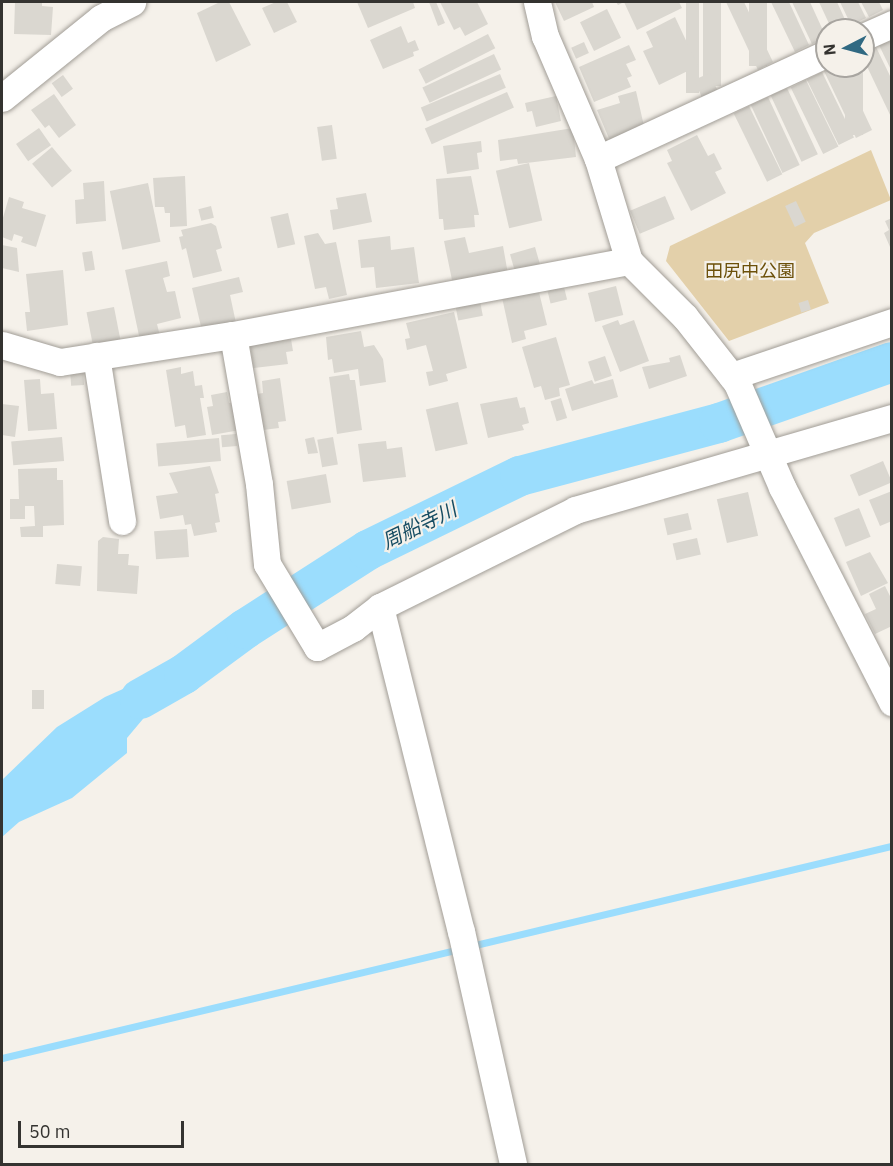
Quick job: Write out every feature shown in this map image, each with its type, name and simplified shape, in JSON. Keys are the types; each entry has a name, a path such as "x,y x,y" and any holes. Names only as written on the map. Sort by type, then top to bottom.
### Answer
{"street":[{"path":"2,98 101,18 132,2"},
{"path":"537,2 545,36 598,159 629,261 685,317 735,380 767,451 891,702"},
{"path":"875,31 891,24"},
{"path":"598,159 815,60"},
{"path":"2,345 60,362 233,335 629,261"},
{"path":"735,380 891,322"},
{"path":"233,335 259,484 267,564 317,647 353,628 380,607 576,510 767,451 891,418"},
{"path":"96,356 122,521"},
{"path":"380,607 461,931 513,1164"}],"green space":[{"name":"田尻中公園","path":"871,150 891,200 814,233 805,243 829,303 729,341 666,261 670,246"}],"water":[{"path":"177,665 196,678 153,707 127,738 127,753 72,798 19,822 2,837 2,780 57,727 105,697"}],"building":[{"path":"15,2 42,2 42,6 53,7 51,35 14,34"},
{"path":"220,2 229,2 251,45 216,62 197,13"},
{"path":"276,2 287,2 297,22 274,33 262,8"},
{"path":"357,2 413,2 415,8 368,28"},
{"path":"429,2 436,2 445,23 438,26"},
{"path":"440,2 477,2 488,24 465,36 460,27 454,30"},
{"path":"555,2 592,2 594,7 564,21"},
{"path":"624,2 679,2 682,8 637,30"},
{"path":"686,2 699,2 699,93 686,93"},
{"path":"703,2 721,2 721,86 703,86"},
{"path":"726,2 744,2 773,62 758,70"},
{"path":"749,2 767,2 767,66 749,66"},
{"path":"771,2 789,2 809,45 795,52"},
{"path":"792,2 810,2 817,18 815,18 815,42 812,44"},
{"path":"819,2 837,2 844,18 826,18"},
{"path":"840,2 858,2 866,18 848,18"},
{"path":"861,2 879,2 883,10 869,17"},
{"path":"607,9 621,38 594,51 580,22"},
{"path":"675,17 698,66 659,85 643,51 653,47 646,32"},
{"path":"401,26 408,43 415,40 419,50 413,52 414,56 383,69 370,40"},
{"path":"488,34 495,48 426,84 419,69"},
{"path":"892,40 892,72 879,45"},
{"path":"584,42 589,53 576,59 571,48"},
{"path":"629,45 636,60 626,64 632,76 627,78 631,87 594,102 579,67"},
{"path":"875,47 892,80 892,119 873,78 875,78"},
{"path":"494,54 501,69 430,103 422,87"},
{"path":"710,73 718,92 703,99 694,80"},
{"path":"500,74 506,88 427,121 421,108"},
{"path":"63,75 73,89 62,97 52,83"},
{"path":"815,75 815,78 825,78 854,138 839,145 807,79"},
{"path":"827,78 848,78 872,130 856,138"},
{"path":"845,78 863,78 863,135 845,135"},
{"path":"806,80 838,147 823,154 791,87"},
{"path":"787,88 818,154 802,162 771,96"},
{"path":"636,91 644,126 610,141 597,110 620,103 618,96"},
{"path":"507,92 514,108 432,144 425,129"},
{"path":"54,94 76,125 59,138 49,125 45,128 31,110"},
{"path":"556,96 561,121 536,127 532,111 527,112 525,103"},
{"path":"768,97 800,165 782,173 751,105"},
{"path":"749,106 782,174 767,182 734,113"},
{"path":"332,125 337,159 322,161 317,127"},
{"path":"39,128 51,145 28,161 16,144"},
{"path":"573,128 576,157 518,164 517,159 500,161 498,140"},
{"path":"697,135 708,156 714,153 722,169 715,172 726,193 691,211 667,163 672,161 667,150"},
{"path":"481,141 482,152 477,153 479,169 447,174 443,146"},
{"path":"52,147 72,171 52,187 32,164"},
{"path":"529,163 542,220 509,228 496,171"},
{"path":"185,176 187,226 170,227 170,213 165,213 164,207 155,207 153,178"},
{"path":"471,176 479,215 474,215 475,227 444,230 443,219 439,219 436,179"},
{"path":"104,181 106,221 76,224 75,200 84,199 83,183"},
{"path":"148,183 160,242 122,250 110,191"},
{"path":"366,193 372,222 333,230 330,210 338,209 336,198"},
{"path":"665,196 675,219 640,234 630,211"},
{"path":"9,197 24,202 22,208 46,215 36,247 21,242 23,237 14,234 12,241 2,237 2,221"},
{"path":"796,201 806,222 795,227 785,206"},
{"path":"211,206 214,218 201,221 198,209"},
{"path":"288,213 295,244 278,248 270,217"},
{"path":"892,218 892,246 890,247 884,233 889,230 885,221"},
{"path":"211,223 216,226 222,248 216,250 222,271 193,278 186,248 182,250 179,237 183,236 181,230"},
{"path":"318,233 325,244 336,242 347,295 329,299 326,287 315,289 304,236"},
{"path":"390,236 391,250 414,247 419,283 376,288 374,267 361,268 358,240"},
{"path":"465,237 469,253 503,246 508,274 453,285 444,241"},
{"path":"2,245 17,248 19,272 2,268"},
{"path":"535,247 540,264 515,271 510,254"},
{"path":"92,251 95,270 85,271 82,253"},
{"path":"167,261 170,276 163,278 167,292 175,291 181,318 157,324 161,340 141,345 125,270"},
{"path":"63,270 68,325 27,331 25,312 30,312 26,274"},
{"path":"239,277 243,292 230,295 236,323 202,331 192,288"},
{"path":"562,279 567,299 551,303 546,283"},
{"path":"537,284 547,325 524,331 526,339 512,343 501,293"},
{"path":"616,286 623,315 595,322 588,293"},
{"path":"479,296 483,316 458,320 454,301"},
{"path":"808,300 811,310 801,312 798,303"},
{"path":"114,307 121,342 93,348 87,312"},
{"path":"454,312 467,368 446,374 448,381 429,386 426,372 433,371 426,345 407,350 405,339 410,338 406,323"},
{"path":"618,320 620,325 634,320 649,361 620,372 602,326"},
{"path":"361,331 364,347 374,345 383,359 386,382 360,386 358,369 334,373 332,359 328,360 326,337"},
{"path":"556,337 570,385 559,388 560,396 545,400 541,386 534,388 522,347"},
{"path":"291,339 293,351 286,352 288,364 253,368 250,344"},
{"path":"680,355 687,376 649,389 642,367 670,362 669,358"},
{"path":"605,356 612,376 595,382 588,362"},
{"path":"181,367 181,374 193,371 195,386 202,385 204,398 200,398 206,435 187,438 185,425 175,427 166,370"},
{"path":"83,369 84,385 71,386 70,370"},
{"path":"349,374 350,380 355,380 362,430 337,434 329,377"},
{"path":"280,378 286,421 278,422 279,428 255,431 250,395 263,393 262,381"},
{"path":"40,379 41,394 54,393 57,429 28,431 24,380"},
{"path":"613,379 618,397 572,411 565,389 592,380 594,384"},
{"path":"227,392 229,403 236,402 240,430 212,435 207,407 213,406 211,395"},
{"path":"517,397 520,408 525,407 529,423 522,425 524,430 488,438 480,404"},
{"path":"561,398 567,418 557,421 550,401"},
{"path":"458,402 468,444 436,451 426,409"},
{"path":"2,404 19,406 15,437 2,435"},
{"path":"236,434 237,446 222,447 221,435"},
{"path":"62,437 64,461 13,465 11,441"},
{"path":"314,437 318,453 308,454 305,439"},
{"path":"333,437 338,465 322,467 317,440"},
{"path":"219,438 221,461 158,466 156,443"},
{"path":"386,441 387,449 402,447 406,477 363,482 358,444"},
{"path":"883,461 892,482 859,496 850,475"},
{"path":"210,466 219,493 215,494 220,522 215,523 217,532 194,536 191,524 185,525 183,515 160,519 156,496 178,493 169,473"},
{"path":"57,468 57,480 63,480 64,525 43,526 43,537 21,537 20,527 35,526 34,506 25,506 25,519 10,519 10,499 19,499 18,469"},
{"path":"326,474 331,503 292,510 287,481"},
{"path":"892,491 892,521 880,526 869,500"},
{"path":"748,492 758,536 727,543 717,499"},
{"path":"859,508 871,537 846,547 834,518"},
{"path":"688,513 692,530 667,535 664,519"},
{"path":"187,529 189,557 156,559 154,531"},
{"path":"103,537 119,539 118,554 129,554 128,565 139,566 137,594 97,591 98,541"},
{"path":"697,538 701,555 676,560 673,544"},
{"path":"870,552 888,583 861,596 846,562"},
{"path":"57,564 82,566 80,586 55,584"},
{"path":"885,586 892,600 892,626 875,634 865,614 876,609 869,594"},
{"path":"32,690 44,690 44,709 32,709"}],"waterway":[{"name":"周船寺川","path":"140,699 184,674 245,629 368,550 520,476 719,423 892,362"},
{"path":"471,946 892,846"},
{"path":"2,1058 460,949"}]}
